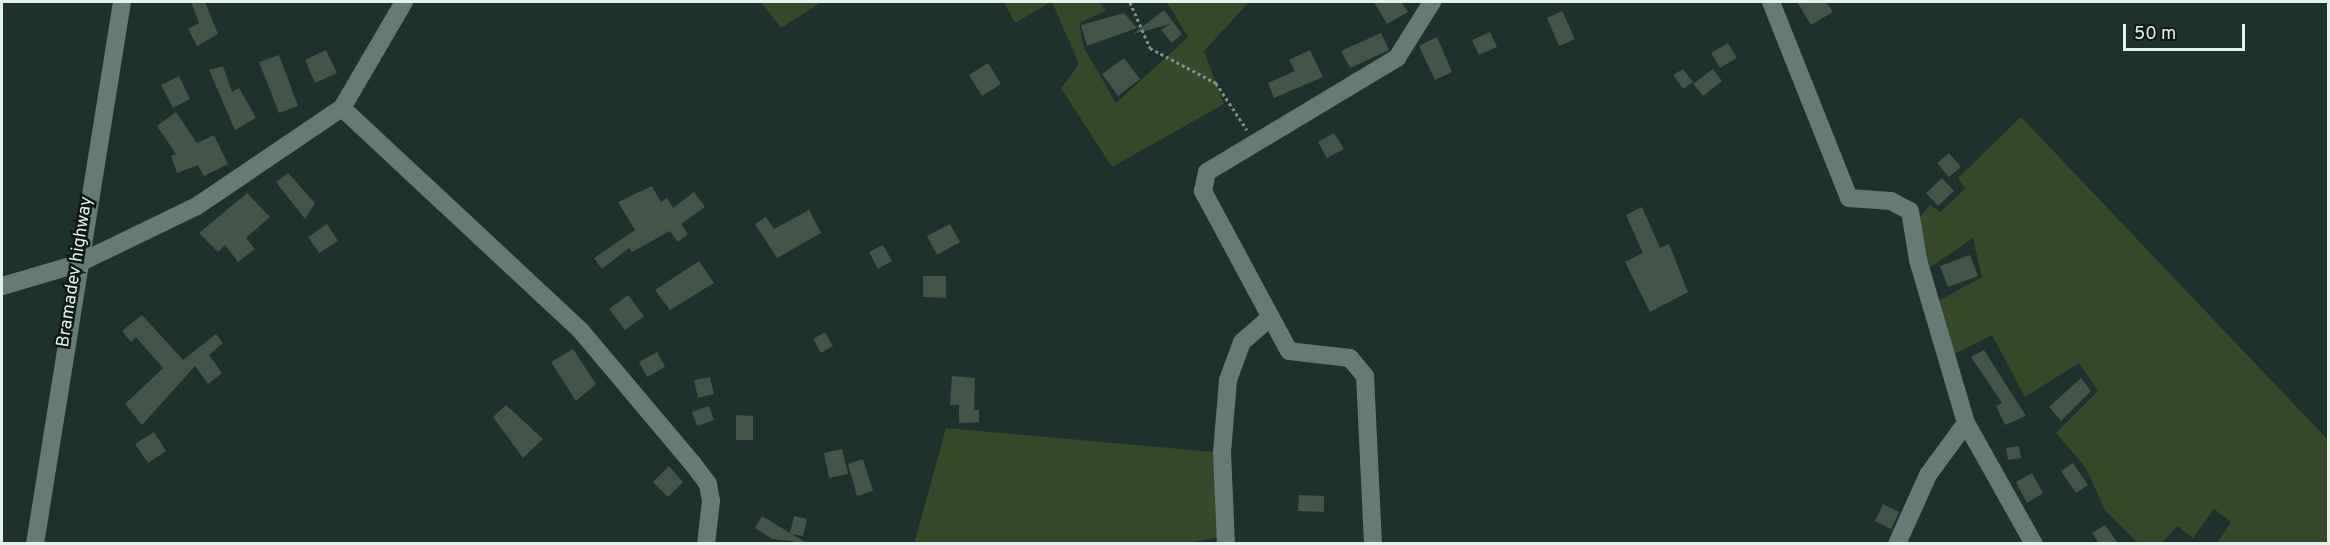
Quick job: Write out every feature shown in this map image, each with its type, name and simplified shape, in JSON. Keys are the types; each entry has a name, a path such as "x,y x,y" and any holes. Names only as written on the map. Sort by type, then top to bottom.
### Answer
{"street":[{"name":"Bramadev highway","path":"35,543 77,264 122,2"},
{"path":"2,286 77,264 197,206 342,108 404,2"},
{"path":"1373,543 1365,376 1350,358 1289,351 1268,319 1203,191 1207,172 1397,58 1432,2"},
{"path":"1771,2 1849,198 1891,201 1910,211 1918,260 1966,423 2034,543"},
{"path":"342,108 581,331 693,464 708,484 711,501 706,543"},
{"path":"1226,543 1222,452 1228,380 1242,342 1268,319"},
{"path":"1897,543 1928,475 1966,423"}],"path":[{"path":"1130,2 1150,48 1216,83 1255,142"}],"green space":[{"path":"761,2 822,2 781,28"},
{"path":"1004,2 1051,2 1015,23"},
{"path":"1052,2 1100,2 1106,11 1079,23 1084,48 1116,103 1188,37 1167,2 1249,2 1204,51 1224,104 1112,167 1061,88 1079,64"},
{"path":"2021,117 2328,440 2328,539 2323,544 2217,543 2231,522 2214,509 2193,538 2177,526 2162,543 2138,543 2105,510 2086,468 2056,433 2098,391 2079,363 2025,397 1992,335 1954,354 1935,303 1982,277 1973,238 1928,269 1919,218 1930,205 1940,212 1965,189 1958,178"},
{"path":"946,428 1214,452 1220,537 1182,544 914,544"}],"building":[{"path":"191,2 205,2 218,34 197,46 188,29 199,23"},
{"path":"1374,2 1401,2 1408,12 1387,24"},
{"path":"1797,2 1826,2 1833,12 1811,25"},
{"path":"1164,10 1182,34 1172,43 1161,30 1170,24 1133,34"},
{"path":"1562,11 1575,39 1559,46 1547,18"},
{"path":"1124,13 1137,28 1087,46 1081,25"},
{"path":"1490,32 1497,47 1479,55 1472,40"},
{"path":"1381,33 1389,50 1350,68 1341,51"},
{"path":"1437,37 1452,72 1435,80 1419,46"},
{"path":"1728,43 1737,58 1720,68 1711,53"},
{"path":"326,50 337,73 315,83 305,60"},
{"path":"1310,50 1323,77 1274,98 1268,83 1295,71 1289,60"},
{"path":"279,55 298,106 279,113 259,62"},
{"path":"1124,58 1140,79 1118,96 1102,74"},
{"path":"988,63 1001,84 982,96 969,75"},
{"path":"223,66 232,92 239,88 256,118 235,130 209,70"},
{"path":"1683,69 1693,82 1683,89 1673,75"},
{"path":"1713,69 1722,81 1703,96 1693,84"},
{"path":"179,76 190,99 173,108 161,85"},
{"path":"176,112 197,143 214,135 228,164 204,176 198,165 177,173 171,156 176,154 157,126"},
{"path":"1334,133 1344,149 1327,158 1318,142"},
{"path":"1949,153 1961,167 1949,177 1937,163"},
{"path":"288,173 315,203 305,219 276,182"},
{"path":"1942,178 1954,191 1938,206 1926,193"},
{"path":"652,186 661,202 667,198 673,208 694,192 705,207 681,224 688,234 678,242 670,231 632,252 629,248 602,269 594,258 635,230 618,202"},
{"path":"247,193 270,217 246,238 255,249 238,262 225,245 218,252 199,233"},
{"path":"1642,207 1660,248 1669,244 1688,292 1650,312 1625,262 1643,253 1626,215"},
{"path":"809,210 821,233 777,258 755,224 766,217 774,229"},
{"path":"327,224 338,241 319,253 308,237"},
{"path":"950,224 960,242 937,255 927,236"},
{"path":"883,245 892,261 878,269 869,252"},
{"path":"1970,255 1978,276 1948,287 1940,266"},
{"path":"699,261 714,283 670,310 655,290"},
{"path":"923,276 946,276 946,298 923,297"},
{"path":"628,295 644,316 625,330 609,309"},
{"path":"142,315 183,360 216,334 223,343 209,355 222,373 208,384 195,366 142,425 125,404 163,368 136,337 131,342 122,331"},
{"path":"825,332 833,346 821,353 813,339"},
{"path":"573,349 596,384 576,401 551,362"},
{"path":"1984,350 2026,416 2005,425 1996,406 2002,403 1971,357"},
{"path":"657,352 665,367 647,377 639,362"},
{"path":"952,376 975,378 974,410 979,410 979,422 959,423 959,405 950,405"},
{"path":"710,377 714,394 698,398 694,380"},
{"path":"2081,378 2091,391 2061,421 2049,407"},
{"path":"506,405 543,439 523,458 493,417"},
{"path":"709,406 714,420 697,426 692,412"},
{"path":"736,415 753,416 753,440 736,440"},
{"path":"154,432 166,451 148,463 135,444"},
{"path":"2019,446 2021,458 2008,460 2006,448"},
{"path":"842,449 848,474 829,478 824,453"},
{"path":"863,459 873,491 857,496 848,464"},
{"path":"2073,463 2088,485 2076,493 2061,471"},
{"path":"669,466 683,482 668,497 653,482"},
{"path":"2032,473 2043,493 2027,503 2016,482"},
{"path":"1299,495 1324,496 1324,512 1298,511"},
{"path":"1883,504 1899,512 1891,529 1875,521"},
{"path":"762,516 790,533 794,516 807,519 803,536 791,534 807,543 772,539 755,528"},
{"path":"2105,525 2118,543 2099,543 2092,533"}]}
